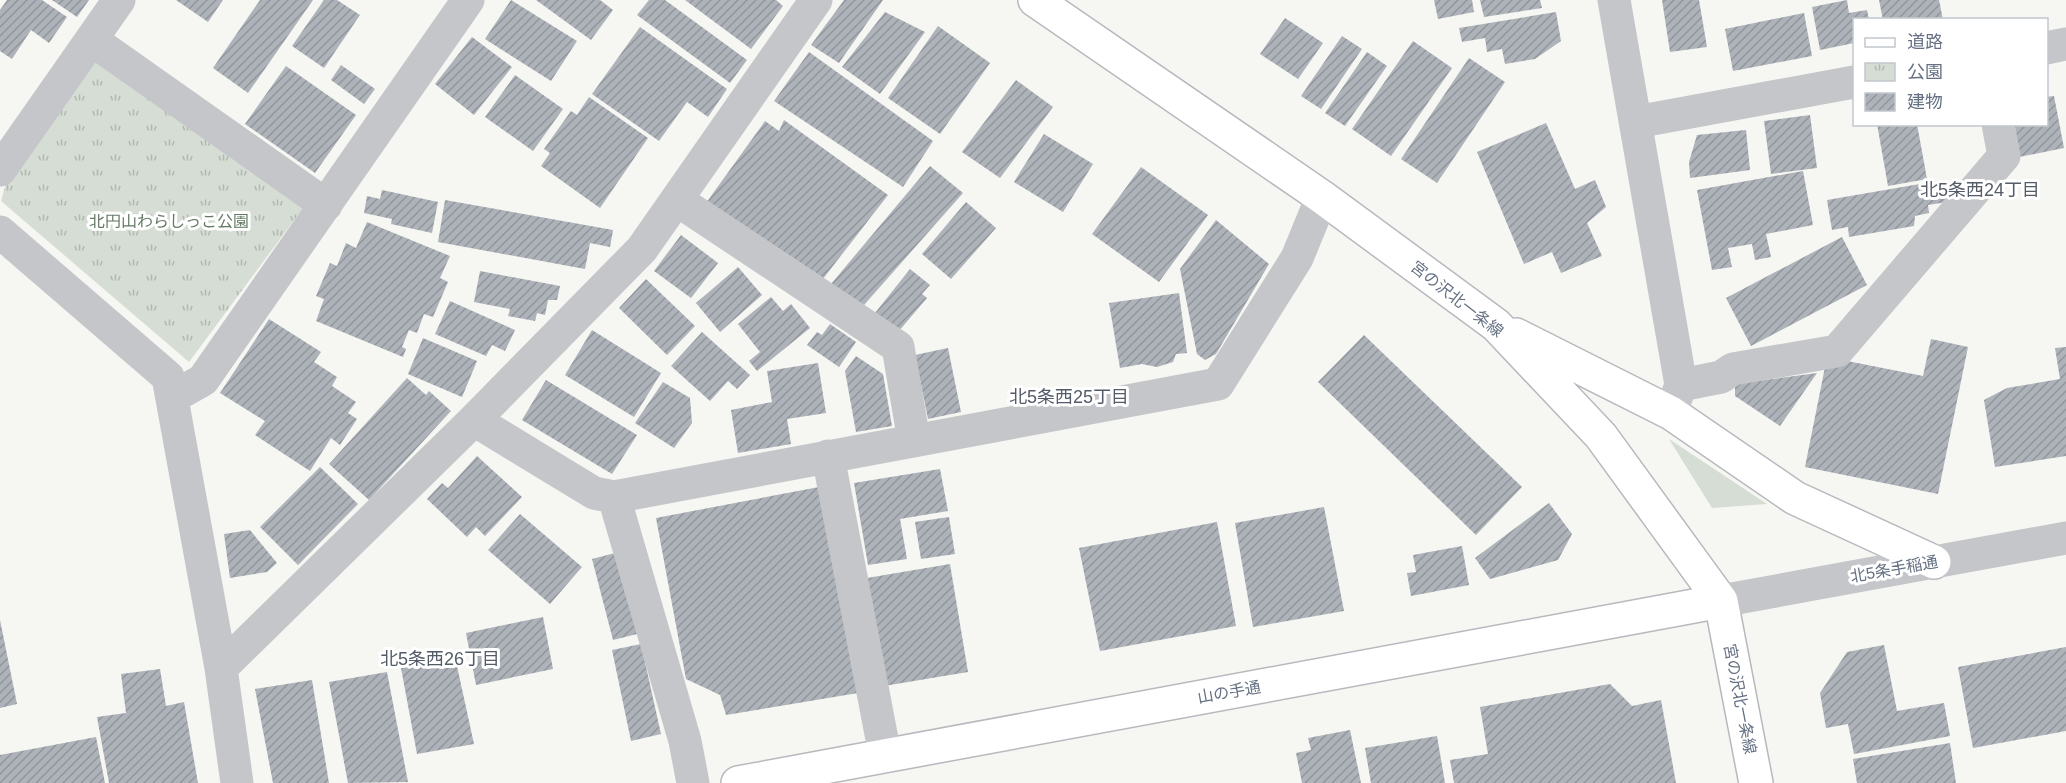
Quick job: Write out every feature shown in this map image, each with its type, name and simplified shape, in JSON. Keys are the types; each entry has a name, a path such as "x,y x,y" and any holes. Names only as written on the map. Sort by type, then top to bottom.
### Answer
{"main road":[{"name":"宮の沢北一条線","path":"1035,0 1322,197 1496,325 1601,436 1721,601 1756,783"},
{"path":"1496,325 1676,399 1795,498 1934,562"},
{"name":"山の手通","path":"738,783 1721,601"}],"street":[{"path":"0,170 119,0"},
{"path":"173,397 203,380 468,0"},
{"path":"221,668 474,420 642,249 816,0"},
{"path":"1614,0 1635,122 1676,399 1733,369 1837,351 2004,156 1998,126"},
{"path":"92,40 326,205"},
{"path":"2048,48 2066,44"},
{"path":"1635,122 1853,82"},
{"path":"474,420 594,493 614,496 1218,384 1297,258 1322,197"},
{"path":"677,200 898,347 914,441"},
{"path":"0,231 168,377 221,668 237,783"},
{"path":"828,456 885,755"},
{"path":"614,496 685,741 693,783"},
{"name":"北5条手稲通","path":"1721,601 2066,538"}],"green space":[{"name":"北円山わらしっこ公園","path":"96,54 306,204 189,362 1,201 7,180"},
{"path":"1669,439 1767,504 1712,508"}],"building":[{"path":"7,0 42,0 67,17 49,43 31,30 12,59 0,51 0,10"},
{"path":"52,0 89,0 77,17"},
{"path":"176,0 223,0 208,22"},
{"path":"260,0 313,0 248,93 213,68"},
{"path":"324,0 337,0 360,15 324,68 292,46"},
{"path":"511,0 577,41 551,81 485,39"},
{"path":"536,0 600,0 613,10 591,40"},
{"path":"649,0 665,0 747,60 730,83 637,15"},
{"path":"685,0 776,0 783,6 751,49"},
{"path":"844,0 883,0 839,63 811,45"},
{"path":"1434,0 1472,0 1474,12 1438,19"},
{"path":"1480,0 1540,0 1542,8 1484,17"},
{"path":"1662,0 1699,0 1707,47 1670,52"},
{"path":"1847,0 1849,13 1867,10 1869,18 1853,18 1853,43 1820,50 1812,7"},
{"path":"1879,0 1939,0 1943,18 1883,18"},
{"path":"885,12 925,32 880,94 842,67"},
{"path":"1556,12 1561,41 1535,59 1505,64 1502,49 1487,52 1485,38 1462,42 1459,28"},
{"path":"1804,13 1812,56 1733,71 1725,29"},
{"path":"1285,18 1323,43 1298,79 1260,54"},
{"path":"938,26 990,63 940,134 888,98"},
{"path":"640,27 727,89 708,117 687,102 659,141 592,94"},
{"path":"1342,36 1362,49 1321,109 1301,96"},
{"path":"472,37 512,67 474,115 435,84"},
{"path":"1413,41 1452,68 1391,156 1352,129"},
{"path":"809,52 933,141 903,187 774,101"},
{"path":"1367,52 1387,66 1345,126 1325,113"},
{"path":"1469,58 1505,82 1437,183 1401,159"},
{"path":"341,65 375,89 364,104 331,80"},
{"path":"286,66 356,115 315,173 245,124"},
{"path":"515,75 563,109 533,151 485,117"},
{"path":"1016,80 1053,107 1000,178 962,152"},
{"path":"2054,96 2064,148 2019,157 2013,126 2048,126 2048,97"},
{"path":"589,97 648,138 600,208 541,166 550,153 544,149 571,111 577,115"},
{"path":"1810,115 1817,168 1771,174 1764,121"},
{"path":"784,120 888,195 819,284 706,203 765,121 779,131"},
{"path":"1546,123 1575,189 1595,180 1606,207 1587,223 1602,256 1561,273 1552,252 1524,264 1477,152"},
{"path":"1877,126 1917,126 1927,179 1888,186"},
{"path":"1746,130 1750,170 1690,178 1689,162 1697,135"},
{"path":"1044,134 1093,164 1063,212 1014,182"},
{"path":"930,166 963,193 864,305 831,284"},
{"path":"1141,167 1208,215 1159,282 1092,234"},
{"path":"1803,171 1813,225 1766,234 1771,257 1755,260 1752,244 1728,248 1732,267 1712,270 1697,190"},
{"path":"1943,180 1947,202 1928,205 1929,213 1915,216 1914,226 1849,237 1848,227 1832,230 1827,200"},
{"path":"382,190 438,202 432,233 391,224 392,219 364,213 367,196 380,199"},
{"path":"445,200 613,230 610,247 590,243 585,269 438,242"},
{"path":"966,202 996,228 951,279 922,254"},
{"path":"1216,220 1269,264 1216,354 1205,360 1197,354 1180,269"},
{"path":"367,222 450,256 440,278 448,282 433,317 424,314 417,333 409,330 402,347 406,349 403,357 316,321 324,299 316,296 330,263 337,266 346,243 356,248"},
{"path":"681,235 718,263 691,298 654,271"},
{"path":"1842,237 1867,285 1751,346 1726,298"},
{"path":"738,267 762,295 720,332 696,303"},
{"path":"910,269 930,285 922,294 927,298 898,332 875,313"},
{"path":"480,271 560,286 557,300 548,300 545,315 537,313 535,321 508,316 510,309 474,302"},
{"path":"646,279 695,326 667,355 619,308"},
{"path":"1179,293 1187,353 1176,354 1173,362 1157,367 1142,364 1120,368 1109,303"},
{"path":"771,297 783,311 791,304 810,328 757,371 749,361 760,352 738,324"},
{"path":"450,301 515,330 505,351 492,345 486,356 435,334"},
{"path":"269,319 321,352 314,362 337,377 332,386 356,402 348,413 357,419 340,445 331,438 310,471 255,435 265,421 220,393"},
{"path":"830,324 856,342 839,367 807,345 817,332 822,335"},
{"path":"592,330 661,373 634,417 565,375"},
{"path":"702,332 750,375 737,389 728,381 710,401 671,366"},
{"path":"1364,335 1522,487 1476,535 1318,382"},
{"path":"423,338 477,361 462,397 408,374"},
{"path":"1931,339 1968,347 1938,494 1805,467 1827,357 1923,376"},
{"path":"2066,347 2066,456 1995,467 1984,400 2007,388 2060,379 2055,348"},
{"path":"948,348 961,412 928,419 915,355"},
{"path":"856,356 883,374 892,426 856,432 845,371"},
{"path":"818,363 826,413 787,419 791,444 738,453 731,410 772,402 767,371"},
{"path":"1817,373 1780,426 1735,396 1735,384"},
{"path":"407,378 426,395 429,391 451,411 369,500 329,464"},
{"path":"546,380 637,435 612,474 522,420"},
{"path":"663,382 690,398 692,423 674,448 635,423"},
{"path":"477,456 522,497 485,536 476,527 467,537 427,499 442,483 448,488"},
{"path":"320,467 358,504 298,565 260,527"},
{"path":"940,469 948,511 900,519 907,559 868,565 854,483"},
{"path":"819,487 858,693 726,715 720,695 686,679 656,518"},
{"path":"1549,503 1572,534 1558,560 1490,579 1475,558"},
{"path":"1324,507 1344,611 1253,627 1235,523"},
{"path":"520,514 582,567 550,604 488,550"},
{"path":"949,517 955,554 921,559 915,522"},
{"path":"1217,522 1236,626 1100,651 1079,548"},
{"path":"250,530 277,563 267,572 230,578 224,534"},
{"path":"1462,546 1469,585 1411,596 1407,573 1416,572 1413,555"},
{"path":"615,553 637,634 613,640 592,559"},
{"path":"950,564 968,672 884,686 867,578"},
{"path":"543,617 553,669 476,685 466,633"},
{"path":"0,620 17,704 0,708"},
{"path":"641,644 661,734 631,741 612,650"},
{"path":"1884,645 1897,711 1944,703 1950,736 1854,754 1848,724 1826,728 1820,693 1847,652"},
{"path":"2066,647 2066,731 1973,748 1958,667"},
{"path":"455,657 474,744 417,754 401,668"},
{"path":"160,669 166,706 184,702 198,783 109,783 97,717 126,713 121,674"},
{"path":"387,672 408,782 348,783 329,682"},
{"path":"312,680 329,783 273,783 255,689"},
{"path":"1610,684 1632,706 1661,700 1676,783 1454,783 1450,760 1488,754 1480,707"},
{"path":"1350,730 1361,783 1302,783 1296,753 1311,750 1308,738"},
{"path":"1437,736 1445,783 1371,783 1365,748"},
{"path":"96,737 105,783 0,783 0,755"},
{"path":"1950,743 1956,783 1857,783 1853,759"}],"district":[{"name":"北5条西24丁目","path":"1980,190"},
{"name":"北5条西25丁目","path":"1069,397"},
{"name":"北5条西26丁目","path":"440,659"}]}
